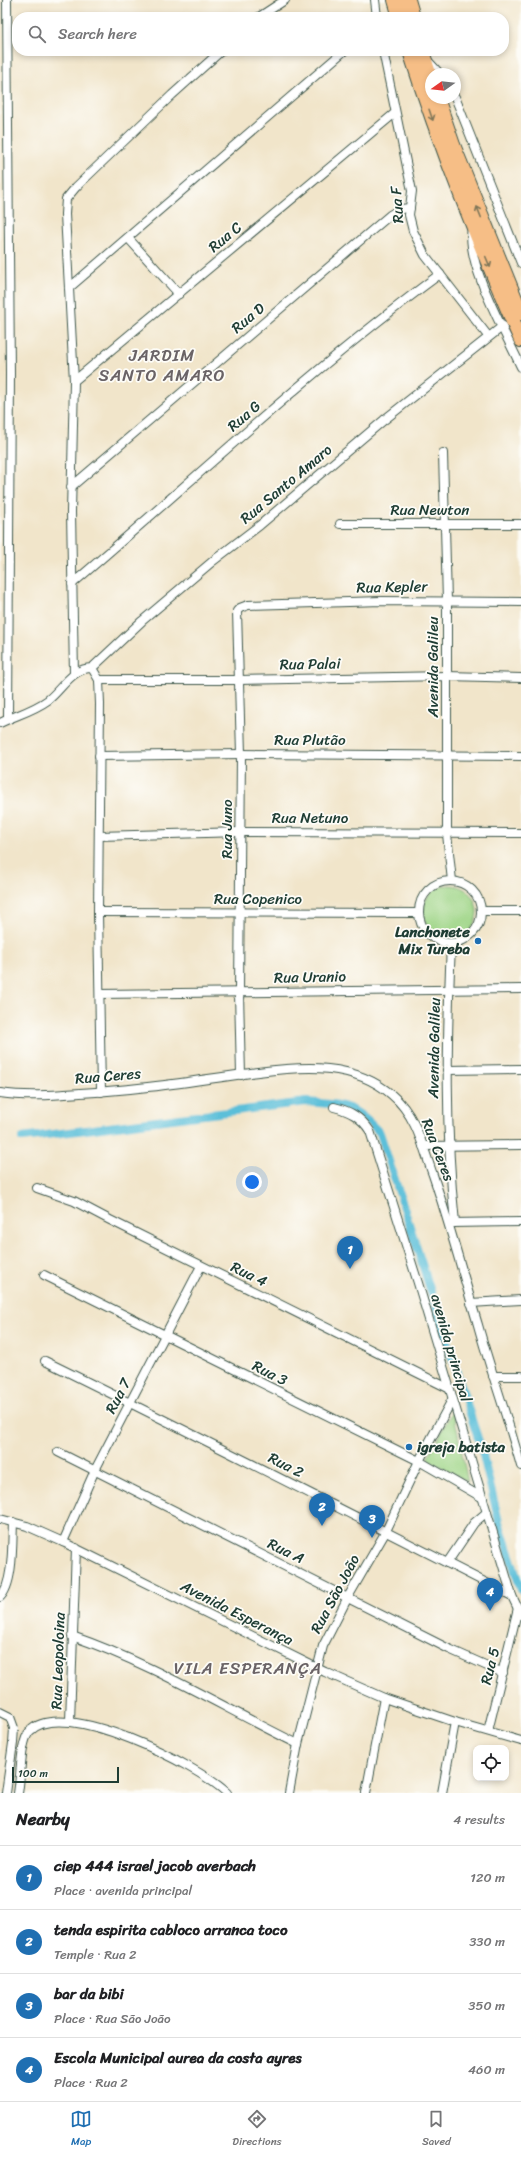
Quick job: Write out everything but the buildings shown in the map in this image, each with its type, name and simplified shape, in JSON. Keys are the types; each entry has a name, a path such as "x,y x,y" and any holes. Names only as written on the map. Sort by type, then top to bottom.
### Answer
{"highway":[{"path":"396,0 399,12"},
{"path":"408,0 412,12"},
{"path":"412,56 443,148 472,225 521,340"},
{"path":"424,56 427,68"},
{"path":"439,104 453,145 521,313"}],"street":[{"path":"7,0 10,359 8,719"},
{"path":"267,12 285,0"},
{"path":"375,0 376,12"},
{"path":"74,674 71,487 74,381 65,214 66,199 76,187 172,95 215,56"},
{"path":"69,288 338,56"},
{"name":"Rua F","path":"384,56 412,191 410,222 419,244 440,274 488,336"},
{"path":"425,56 435,68"},
{"path":"458,104 521,263"},
{"name":"Rua C","path":"74,381 395,113"},
{"name":"Rua D","path":"71,487 390,215 400,209 410,208"},
{"path":"472,225 471,240 474,260 521,367"},
{"path":"128,238 179,294"},
{"name":"Rua G","path":"72,584 329,361 389,312 440,274"},
{"name":"Rua Santo Amaro","path":"92,668 142,621 213,561 488,336 503,326"},
{"name":"Avenida Galileu","path":"444,453 447,601 447,834 452,881"},
{"name":"Rua Newton","path":"340,524 521,524"},
{"name":"Rua Kepler","path":"263,605 447,601 521,602"},
{"name":"Rua Juno","path":"241,1074 241,754 238,680 238,611 244,606 263,605"},
{"path":"0,723 41,705 58,691 80,669 92,668 99,680 98,912 101,1092"},
{"name":"Rua Palai","path":"99,680 238,680 447,676 521,678"},
{"name":"Rua Plutão","path":"99,756 241,754 521,756"},
{"name":"Rua Netuno","path":"99,836 240,832 447,834 521,833"},
{"path":"452,881 459,882 472,890 480,904 481,911 480,924 473,934 463,941 451,944 440,943 430,937 424,930 418,912 419,904 426,891 438,883 452,881"},
{"path":"481,911 521,911"},
{"name":"Rua Copenico","path":"98,912 241,914 418,912"},
{"name":"Avenida Galileu","path":"451,944 447,1070 448,1146 452,1223"},
{"name":"Rua Uranio","path":"100,994 521,989"},
{"name":"Rua Ceres","path":"0,1092 21,1096 101,1092 241,1074 318,1067 342,1070 357,1075 390,1093 399,1101 417,1128 452,1223 471,1302 492,1376 520,1457 521,1466"},
{"path":"447,1070 521,1069"},
{"name":"avenida principal","path":"334,1107 359,1117 370,1132 512,1596 519,1611"},
{"path":"423,1146 521,1145"},
{"name":"Rua 4","path":"37,1188 74,1201 201,1266 448,1388"},
{"path":"452,1223 521,1222"},
{"name":"Rua 7","path":"63,1542 95,1470 201,1266"},
{"name":"Rua 3","path":"44,1275 166,1334 284,1395 419,1461 483,1498"},
{"path":"471,1302 521,1300"},
{"name":"Rua 2","path":"45,1361 203,1438 384,1533 512,1596"},
{"path":"492,1376 521,1376"},
{"name":"Rua São João","path":"289,1793 298,1744 323,1646 348,1597 384,1533 419,1461 452,1400"},
{"name":"Rua A","path":"58,1452 195,1523 348,1597 449,1649 503,1673"},
{"path":"447,1563 474,1523 487,1512"},
{"name":"Avenida Esperança","path":"0,1519 13,1522 76,1548 317,1669 384,1698 455,1722 521,1741"},
{"path":"0,1597 5,1592 9,1575 13,1522"},
{"name":"Rua Leopoloina","path":"76,1548 70,1721 114,1732 208,1778 227,1793"},
{"name":"Rua 5","path":"488,1731 519,1611"},
{"path":"72,1636 136,1663 298,1744"},
{"path":"366,1793 384,1698"},
{"path":"0,1712 10,1717 14,1728 6,1793"},
{"path":"18,1793 25,1742 28,1733 40,1725 70,1721"},
{"path":"442,1793 455,1722"}],"green space":[{"path":"450,885 460,887 469,893 475,902 477,912 475,922 469,931 460,937 450,939 440,937 431,931 425,922 423,912 425,902 431,893 440,887"},
{"path":"453,1410 468,1482 427,1459"}],"waterway":[{"path":"22,1138 306,1102 348,1107 370,1123 380,1133 482,1451 499,1522 521,1590"}],"place":[{"name":"Lanchonete Mix Tureba","path":"478,941"},
{"name":"ciep 444 israel jacob averbach","path":"350,1269"},
{"name":"igreja batista","path":"409,1447"},
{"name":"tenda espirita cabloco arranca toco","path":"322,1526"},
{"name":"bar da bibi","path":"372,1538"},
{"name":"Escola Municipal aurea da costa ayres","path":"490,1611"}],"district":[{"name":"JARDIM SANTO AMARO","path":"162,365"},
{"name":"VILA ESPERANÇA","path":"248,1668"}]}
